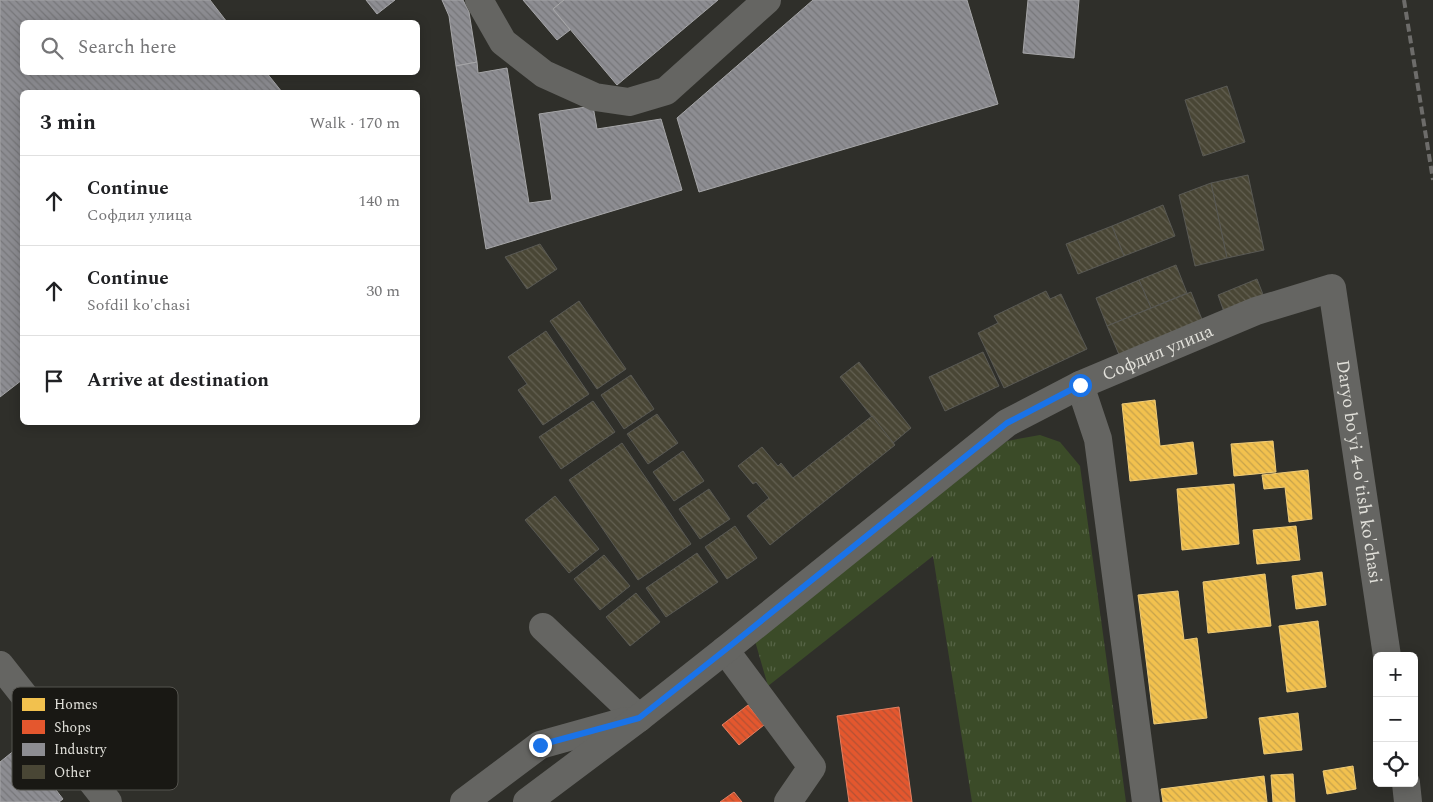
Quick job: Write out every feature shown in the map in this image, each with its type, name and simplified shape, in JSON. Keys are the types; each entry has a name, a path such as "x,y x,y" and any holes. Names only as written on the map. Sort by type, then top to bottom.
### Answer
{"street":[{"path":"479,0 503,42 544,74 594,97 630,102 666,92 767,0"},
{"name":"Софдил улица","path":"527,802 639,718 1007,423 1080,385 1256,311 1332,288"},
{"name":"Daryo bo'yi 4-o'tish ko'chasi","path":"1332,288 1386,652"},
{"path":"1080,385 1098,439 1146,802"},
{"path":"543,627 639,718"},
{"path":"725,650 812,767 788,802"},
{"path":"0,665 17,687"},
{"path":"464,802 540,745 639,718"},
{"path":"1406,787 1408,802"},
{"path":"99,790 108,802"}],"green space":[{"path":"1040,435 1060,442 1080,466 1126,802 972,802 933,556 768,686 755,641 1007,441"}],"building: Homes":[{"path":"1155,400 1160,446 1193,442 1197,474 1130,481 1122,404"},
{"path":"1273,441 1276,472 1234,476 1231,444"},
{"path":"1308,470 1312,519 1289,522 1285,487 1264,489 1262,475"},
{"path":"1234,484 1239,544 1182,550 1177,489"},
{"path":"1296,526 1300,560 1257,564 1253,530"},
{"path":"1322,572 1326,605 1296,609 1292,576"},
{"path":"1265,574 1271,626 1208,633 1203,582"},
{"path":"1178,591 1184,640 1197,638 1207,718 1154,724 1138,595"},
{"path":"1318,621 1326,687 1287,692 1279,626"},
{"path":"1298,713 1302,750 1264,754 1259,718"},
{"path":"1353,766 1356,789 1327,794 1323,771"},
{"path":"1293,774 1295,802 1273,802 1271,775"},
{"path":"1264,776 1267,802 1163,802 1161,789"}],"building: Shops":[{"path":"748,705 764,725 739,745 722,725"},
{"path":"899,707 912,802 849,802 837,716"},
{"path":"734,792 742,802 720,802"}],"building: Industry":[{"path":"0,0 210,0 225,20 20,20 20,75 268,75 280,90 20,90 20,382 0,397"},
{"path":"366,0 395,0 377,14"},
{"path":"442,0 463,0 469,12 477,62 456,66 449,16"},
{"path":"523,0 564,0 553,9 570,30 557,40"},
{"path":"564,0 718,0 617,85 553,9"},
{"path":"813,0 967,0 998,104 699,192 677,118"},
{"path":"1028,0 1079,0 1074,58 1023,53"},
{"path":"477,62 478,73 507,68 529,203 552,200 539,114 593,106 597,129 661,119 682,190 486,249 456,66"},
{"path":"12,752 12,790 56,790 63,799 59,802 0,802 0,762"}],"building: Other":[{"path":"1227,86 1245,142 1203,156 1185,100"},
{"path":"1248,175 1264,250 1227,258 1211,183"},
{"path":"1211,183 1227,258 1195,266 1179,195"},
{"path":"1163,205 1175,236 1124,256 1112,226"},
{"path":"1112,226 1124,256 1078,274 1066,244"},
{"path":"540,244 557,269 527,289 505,257"},
{"path":"1176,265 1187,293 1151,308 1139,280"},
{"path":"1257,279 1264,297 1224,312 1218,295"},
{"path":"1139,280 1151,308 1107,326 1096,298"},
{"path":"1046,291 1050,299 1061,294 1087,349 1004,388 978,333 998,323 994,316"},
{"path":"1191,292 1203,322 1120,357 1107,326"},
{"path":"579,301 626,369 597,389 550,321"},
{"path":"546,331 589,394 543,425 518,390 527,384 508,357"},
{"path":"983,352 999,386 945,411 929,377"},
{"path":"859,362 911,428 893,443 840,377"},
{"path":"631,375 654,409 624,429 601,395"},
{"path":"593,401 615,432 561,469 539,437"},
{"path":"657,414 678,443 648,464 627,434"},
{"path":"872,416 895,445 770,545 747,516 769,498 756,482 753,484 738,466 762,447 778,466 781,463 793,478"},
{"path":"622,443 691,544 638,580 569,480"},
{"path":"683,451 704,481 674,501 653,472"},
{"path":"709,489 730,519 700,539 679,509"},
{"path":"555,496 599,549 569,573 525,520"},
{"path":"735,526 757,558 727,579 705,547"},
{"path":"697,553 718,582 666,617 646,588"},
{"path":"604,555 630,586 600,610 574,579"},
{"path":"636,593 660,622 630,646 606,617"}],"railway":[{"path":"1404,0 1433,180"}],"route":[{"path":"540,745 639,718 1007,423 1080,385"}]}
